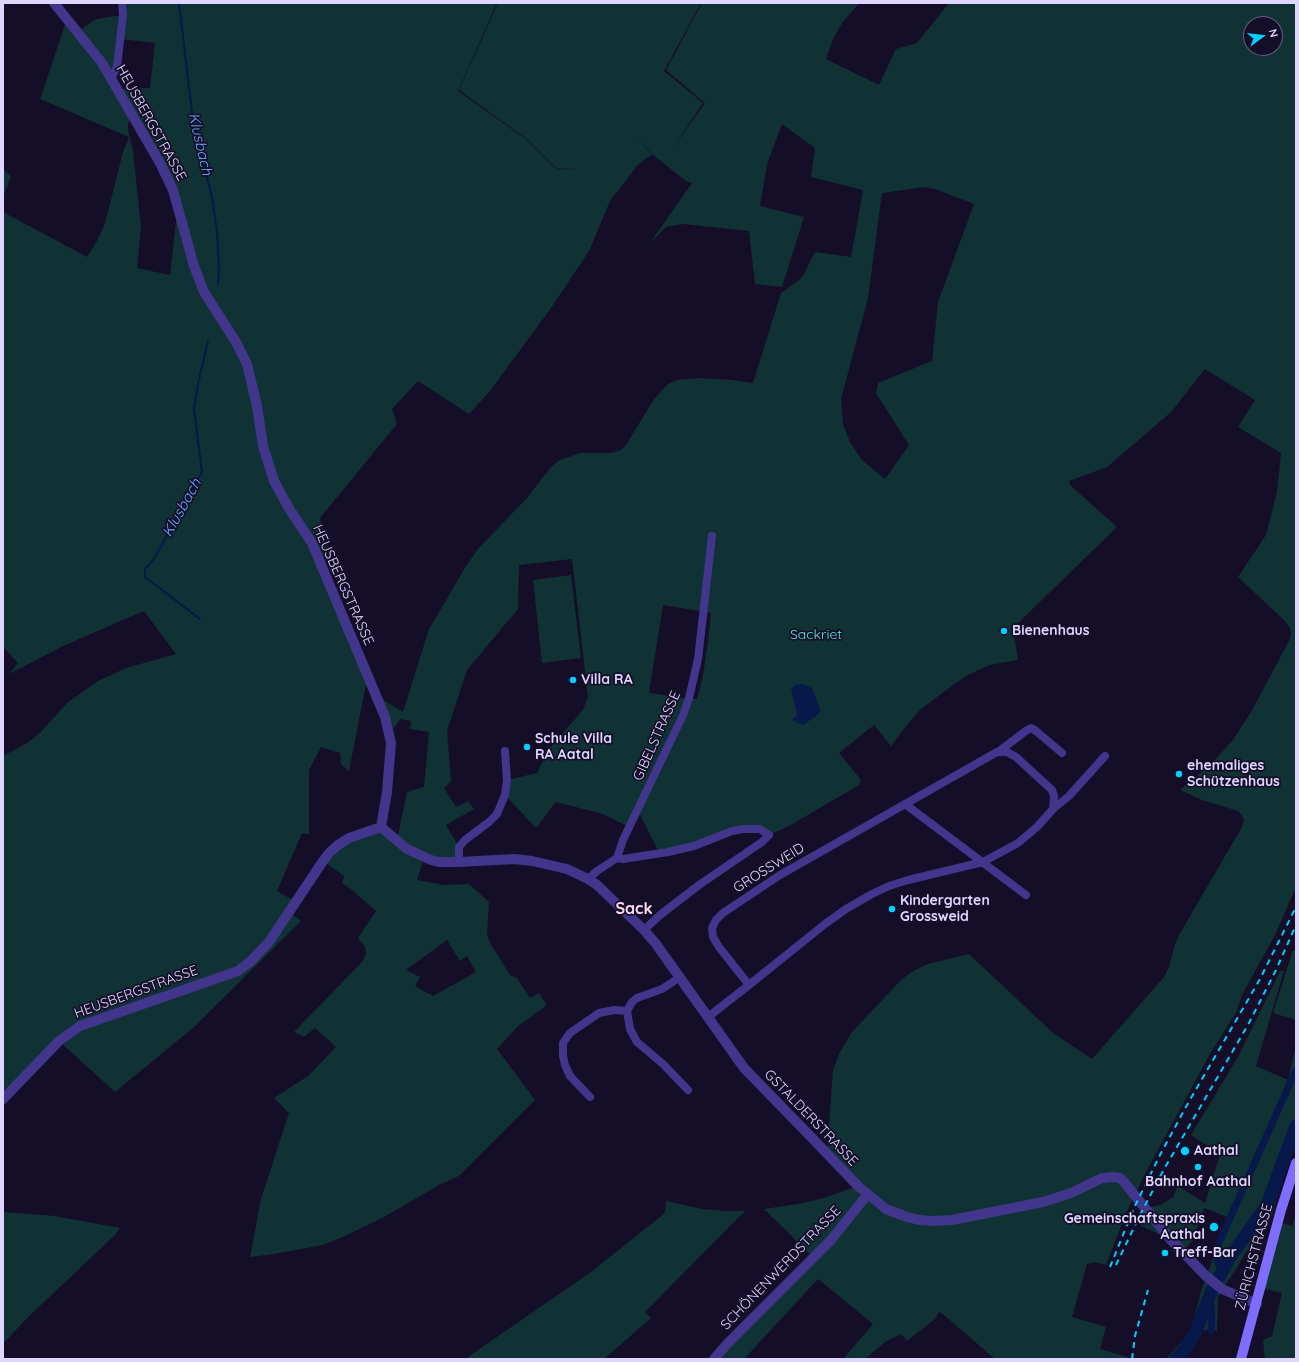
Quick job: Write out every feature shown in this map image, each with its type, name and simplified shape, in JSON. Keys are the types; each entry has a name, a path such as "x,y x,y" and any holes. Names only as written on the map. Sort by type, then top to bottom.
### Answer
{"main road":[{"name":"ZÜRICHSTRASSE","path":"1241,1359 1257,1304 1282,1205 1296,1163"}],"street":[{"name":"HEUSBERGSTRASSE","path":"3,1099 59,1041 73,1030 89,1022 238,971 251,961 269,942 322,861 330,852 349,838 382,827 391,743 385,716 312,544 290,510 274,481 263,446 257,406 247,364 236,342 204,292 194,266 173,190 160,163 102,63 54,3"},
{"path":"111,78 117,67 123,15 122,3"},
{"name":"GIBELSTRASSE","path":"618,858 623,840 683,715 689,698 698,659 712,536"},
{"name":"GROSSWEID","path":"749,985 713,937 712,928 716,920 723,913 780,875 997,752 1026,730 1031,728 1036,731 1062,753"},
{"path":"459,862 459,847 465,840 497,814 505,795 507,780 504,751"},
{"path":"997,752 1006,752 1016,757 1048,785 1054,796 1053,809"},
{"path":"708,1017 825,924 872,894 902,882 983,862 1018,843 1037,827 1053,809 1069,796 1105,756"},
{"path":"905,804 1026,895"},
{"name":"GSTALDERSTRASSE","path":"382,827 407,849 424,858 439,862 515,859 532,861 566,869 588,879 644,930 656,944 744,1068 867,1195 886,1209 907,1217 932,1221 952,1220 1043,1202 1071,1193 1102,1178 1120,1178 1182,1252 1214,1283 1227,1292 1257,1304"},
{"path":"588,879 597,871 618,858 624,859 694,846 732,831 743,829 760,829 769,835 762,842 699,885 660,915 644,930"},
{"path":"680,977 662,989 637,998 632,1002 627,1011 630,1029 637,1042 660,1061 688,1090"},
{"path":"590,1097 570,1076 563,1056 563,1043 570,1033 599,1013 614,1010 627,1011"},
{"name":"SCHÖNENWERDSTRASSE","path":"714,1359 727,1344 831,1240 867,1195"}],"green space":[{"name":"Sackriet","path":"122,3 497,3 458,91 527,140 557,170 574,168 557,169 528,140 459,90 498,3 701,3 664,71 703,103 672,150 705,103 666,70 702,3 859,3 842,23 833,39 826,59 879,85 896,49 917,43 949,3 1296,3 1296,887 1275,935 1242,995 1237,1011 1210,1054 1146,1172 1127,1211 1106,1265 1095,1262 1087,1264 1072,1317 1106,1327 1100,1349 1127,1357 1127,1359 995,1359 939,1312 935,1319 907,1341 901,1334 885,1342 865,1359 843,1359 873,1324 818,1279 744,1359 714,1359 813,1257 764,1209 798,1204 824,1198 857,1186 827,1153 833,1070 839,1054 851,1033 902,979 915,970 928,964 969,954 1053,1033 1092,1059 1164,977 1169,967 1179,935 1242,827 1244,820 1238,811 1202,800 1180,790 1211,764 1233,740 1251,712 1291,635 1290,628 1284,620 1238,577 1266,535 1277,492 1281,453 1238,427 1255,400 1205,369 1171,412 1107,467 1069,481 1070,485 1117,527 1013,628 1018,660 989,665 968,675 953,685 921,709 891,746 874,725 839,753 861,780 859,785 789,826 769,835 754,828 659,852 638,811 691,699 697,699 703,675 708,642 711,613 663,605 649,693 686,698 627,826 603,814 556,802 536,828 505,795 507,780 537,773 549,749 583,710 588,697 572,559 519,565 518,609 467,670 447,731 451,782 444,788 456,807 468,801 474,809 446,825 459,847 459,862 424,858 417,880 444,885 469,884 489,902 487,935 490,943 510,975 517,978 530,998 539,993 547,1005 517,1027 497,1049 535,1100 459,1176 439,1185 384,1217 323,1245 250,1257 261,1199 289,1113 274,1098 308,1076 336,1047 315,1028 304,1037 294,1032 362,962 366,954 365,947 358,938 376,911 342,883 344,876 323,861 330,852 374,829 397,840 407,792 424,787 429,732 410,729 411,721 400,719 395,727 389,731 378,697 403,712 429,629 466,566 478,549 526,499 551,467 560,460 580,453 611,453 621,450 626,445 654,399 668,384 677,380 698,378 753,383 781,293 798,281 804,274 815,252 851,257 863,190 811,177 815,148 782,124 767,164 760,206 804,217 782,287 755,284 749,231 683,224 666,227 650,243 692,183 686,181 653,155 632,133 652,155 637,166 610,201 589,251 551,308 490,391 469,414 418,381 392,409 397,424 320,518 327,552 321,563 368,674 349,771 341,764 340,753 321,747 309,770 309,834 302,833 277,891 296,902 289,912 301,921 194,1027 115,1092 59,1041 3,1099 3,756 27,743 39,734 67,703 98,681 126,668 176,654 144,611 63,646 9,674 18,663 3,647 3,212 87,257 97,241 104,226 123,152 129,137 40,99 67,19 77,32 96,19 123,15","holes":["121,39 155,43 150,88 118,89 111,78","133,116 178,205 170,275 137,268 141,227 133,151 128,130 128,123","924,187 935,189 974,204 938,302 932,361 878,383 876,393 909,445 885,479 861,459 850,442 843,424 841,399 868,298 882,193","447,940 460,961 467,956 476,972 433,996 415,986 420,977 406,970"]},
{"path":"3,169 11,176 3,197"},
{"path":"571,575 581,658 542,663 533,580"},
{"path":"1293,950 1296,951 1296,1020 1273,1013"},
{"path":"1280,971 1284,971 1256,1066 1288,1080 1296,1049 1296,1142 1280,1185 1272,1215 1218,1296 1217,1331 1202,1330 1196,1342 1181,1359 1166,1359 1191,1331 1201,1291 1230,1218 1204,1208 1193,1240 1182,1252 1171,1240 1140,1225 1150,1207 1161,1205 1173,1197 1178,1186 1205,1203 1220,1154 1191,1135 1238,1057"},
{"path":"666,1201 702,1209 745,1211 645,1312 651,1318 604,1359 465,1359 591,1272 665,1213"},
{"path":"3,1212 55,1216 120,1228 114,1236 27,1318 3,1344"},
{"path":"1296,1213 1296,1359 1265,1359 1263,1340 1272,1336 1282,1293 1261,1288 1278,1222 1292,1226"}],"water":[{"path":"803,684 812,688 820,709 819,714 803,725 792,720 797,715 791,689 795,685"}],"waterway":[{"name":"Klusbach","path":"179,3 193,121 212,197 217,232 219,268 218,284"},
{"name":"Klusbach","path":"200,619 145,577 145,569 154,559 202,472 194,409 208,341"},
{"path":"1221,1272 1216,1255 1218,1245 1296,1070"},
{"path":"1219,1277 1230,1257 1267,1205 1296,1126"},
{"path":"1176,1359 1185,1349 1196,1331 1212,1290"},
{"path":"1210,1294 1212,1317 1211,1331"}],"railway":[{"path":"1110,1267 1134,1208 1160,1155 1187,1105 1260,979 1296,907"},
{"path":"1116,1265 1163,1171 1249,1023 1276,970 1296,925"},
{"path":"1132,1359 1135,1336 1148,1290"}],"place":[{"name":"Bienenhaus","path":"1004,631"},
{"name":"Villa RA","path":"573,680"},
{"name":"Schule Villa RA Aatal","path":"527,747"},
{"name":"ehemaliges Schützenhaus","path":"1179,774"},
{"name":"Kindergarten Grossweid","path":"892,909"},
{"name":"Aathal","path":"1185,1151"},
{"name":"Bahnhof Aathal","path":"1198,1167"},
{"name":"Gemeinschaftspraxis Aathal","path":"1214,1227"},
{"name":"Treff-Bar","path":"1165,1253"}],"district":[{"name":"Sack","path":"634,909"}]}
